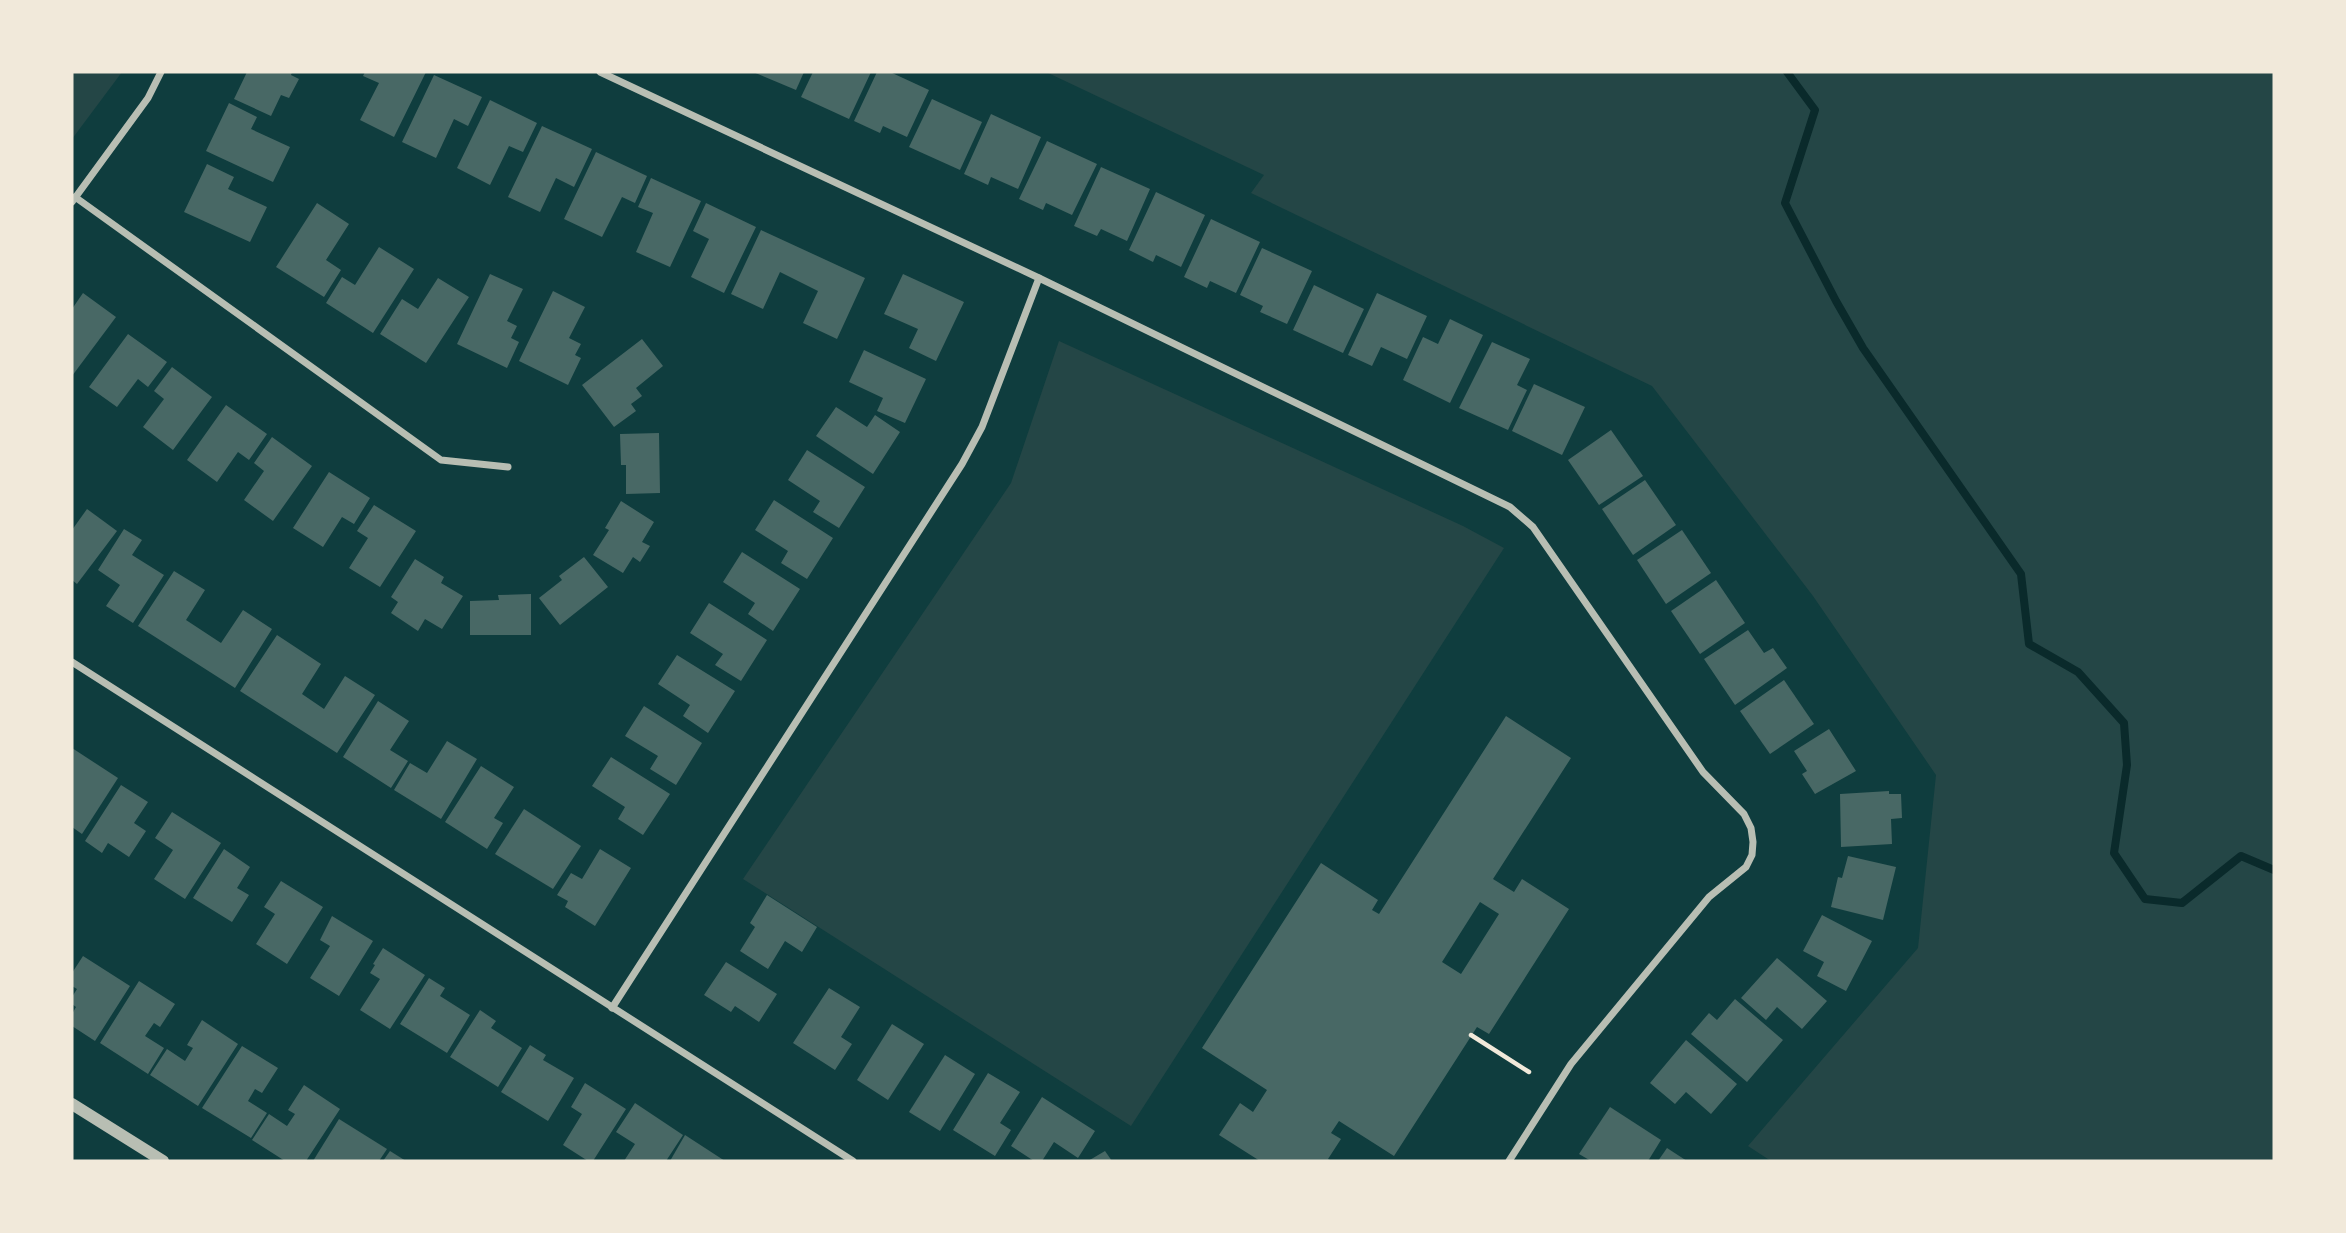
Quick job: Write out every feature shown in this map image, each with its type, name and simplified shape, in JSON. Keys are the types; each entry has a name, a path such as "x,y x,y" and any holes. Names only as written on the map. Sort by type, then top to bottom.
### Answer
{"street":[{"path":"161,72 148,97 74,200 441,460 508,467"},
{"path":"600,72 1039,278 1510,507 1533,527 1703,772 1744,814 1751,828 1753,842 1752,855 1746,867 1709,897 1571,1064 1509,1161"},
{"path":"612,1008 962,464 982,427 1039,278"},
{"path":"72,662 853,1161"},
{"path":"72,1104 163,1161"}],"path":[{"path":"1471,1035 1529,1072"}],"shaded area":[{"path":"72,72 122,72 72,139"},
{"path":"1046,72 2274,72 2274,1161 1771,1161 1748,1146 1918,948 1936,775 1813,596 1652,386 1251,193 1264,175"},
{"path":"1059,341 1463,526 1504,548 1131,1126 743,879 1011,483"}],"building":[{"path":"247,72 292,72 291,75 299,79 289,98 281,95 271,116 234,99"},
{"path":"365,72 426,72 394,137 360,120 379,83 363,76"},
{"path":"753,72 804,72 796,90"},
{"path":"813,72 871,72 849,119 801,97"},
{"path":"877,72 890,72 929,90 907,137 883,126 880,133 854,121"},
{"path":"434,75 482,97 468,126 454,119 436,158 402,142"},
{"path":"932,99 982,122 960,170 909,147"},
{"path":"490,100 537,123 523,152 509,146 490,185 457,168"},
{"path":"229,103 257,117 251,129 290,147 273,182 206,151"},
{"path":"991,114 1041,137 1018,189 991,177 988,185 964,174"},
{"path":"542,126 592,149 574,187 556,178 540,212 508,197"},
{"path":"1047,141 1097,164 1072,215 1046,203 1043,210 1019,199"},
{"path":"596,152 647,176 635,203 622,197 602,237 564,219"},
{"path":"207,164 234,177 228,189 267,207 250,242 184,212"},
{"path":"1101,167 1150,189 1127,241 1101,229 1097,236 1074,226"},
{"path":"651,178 701,201 670,267 636,252 653,213 638,207"},
{"path":"1156,192 1205,215 1181,267 1156,255 1153,262 1129,250"},
{"path":"317,203 349,224 326,260 341,270 324,297 276,267"},
{"path":"706,203 756,227 724,293 691,277 709,239 693,231"},
{"path":"1211,219 1260,242 1236,293 1210,281 1207,288 1184,277"},
{"path":"761,230 865,278 837,339 803,323 818,291 780,272 763,309 731,294"},
{"path":"379,247 414,269 373,333 326,303 342,277 355,285"},
{"path":"1262,248 1312,271 1287,324 1260,312 1263,306 1240,295"},
{"path":"490,274 523,289 507,321 517,326 511,338 519,342 507,368 457,344"},
{"path":"903,274 964,302 936,361 909,348 918,329 884,314"},
{"path":"438,278 469,297 426,363 380,334 402,299 418,309"},
{"path":"1314,285 1364,309 1343,353 1293,330"},
{"path":"553,291 585,307 569,338 581,344 575,355 581,358 568,385 519,361"},
{"path":"83,293 116,317 72,376 72,309"},
{"path":"1377,293 1427,316 1407,359 1381,347 1372,366 1348,355"},
{"path":"1450,319 1483,335 1450,403 1403,380 1423,337 1438,344"},
{"path":"128,334 167,362 148,387 138,379 117,407 89,387"},
{"path":"642,339 663,366 636,388 642,396 631,404 636,411 614,427 582,385"},
{"path":"1492,342 1530,359 1517,385 1527,390 1508,430 1459,408"},
{"path":"864,350 926,379 905,423 877,411 883,398 849,382"},
{"path":"172,367 212,397 173,450 143,427 164,399 154,391"},
{"path":"1534,384 1585,407 1562,455 1512,431"},
{"path":"226,405 267,434 249,460 238,452 217,482 187,460"},
{"path":"836,407 867,427 875,415 900,432 873,474 816,436"},
{"path":"1611,430 1643,476 1599,505 1568,460"},
{"path":"659,433 660,493 626,494 626,465 621,465 620,434"},
{"path":"272,437 312,466 273,521 244,500 264,471 254,463"},
{"path":"807,450 865,487 839,528 813,512 820,501 788,480"},
{"path":"329,472 370,498 354,524 342,517 323,547 293,528"},
{"path":"1645,480 1676,525 1633,555 1602,509"},
{"path":"774,500 833,538 807,579 781,563 788,551 755,530"},
{"path":"621,501 654,522 642,542 650,546 640,562 633,557 623,573 593,555 609,530 605,528"},
{"path":"374,505 416,531 380,587 349,568 368,538 357,531"},
{"path":"87,509 117,531 77,584 72,580 72,530"},
{"path":"124,529 142,540 132,555 164,575 133,623 106,606 120,585 98,570"},
{"path":"1682,530 1711,573 1666,604 1637,560"},
{"path":"742,552 800,589 773,631 748,614 755,603 723,582"},
{"path":"584,557 608,587 560,625 539,598 562,580 559,576"},
{"path":"415,559 444,577 441,583 463,596 442,629 425,619 418,631 391,613 398,602 391,597"},
{"path":"174,571 205,590 186,620 221,643 243,610 272,629 235,688 138,626"},
{"path":"1716,580 1745,623 1700,654 1671,611"},
{"path":"531,594 531,635 470,635 470,601 499,600 498,595"},
{"path":"709,603 767,640 741,681 715,665 723,654 690,633"},
{"path":"1748,630 1764,653 1773,648 1787,668 1735,705 1704,659"},
{"path":"277,635 321,664 302,694 324,709 345,676 375,695 337,753 240,691"},
{"path":"677,655 735,691 708,733 683,716 690,705 658,684"},
{"path":"1784,680 1814,724 1770,754 1740,711"},
{"path":"378,701 409,721 390,750 408,761 391,788 343,757"},
{"path":"644,706 702,743 676,785 650,769 658,756 625,736"},
{"path":"1506,716 1571,758 1493,879 1514,892 1522,879 1569,909 1489,1034 1477,1027 1394,1156 1339,1121 1331,1133 1341,1139 1328,1159 1332,1161 1260,1161 1219,1135 1240,1103 1253,1112 1267,1090 1202,1048 1321,863 1378,900 1372,910 1379,914","holes":["1480,902 1499,914 1461,974 1442,962"]},
{"path":"1829,729 1856,771 1815,794 1802,774 1807,771 1794,751"},
{"path":"447,741 477,759 441,819 394,790 410,763 427,773"},
{"path":"72,748 118,778 82,834 72,827"},
{"path":"611,757 670,794 643,835 618,819 625,807 592,786"},
{"path":"481,766 514,787 494,818 503,823 487,849 445,822"},
{"path":"121,785 148,802 134,823 146,831 129,857 108,843 102,853 85,841"},
{"path":"1889,791 1889,794 1901,794 1902,818 1891,819 1892,844 1841,847 1840,794"},
{"path":"524,809 581,846 553,889 495,854"},
{"path":"172,812 221,843 185,899 154,879 173,850 155,838"},
{"path":"224,849 250,867 237,888 249,895 232,922 193,898"},
{"path":"600,849 631,868 595,926 565,907 568,901 557,895 571,873 582,879"},
{"path":"1848,856 1896,867 1883,920 1831,907 1838,877 1842,878"},
{"path":"281,881 323,907 287,964 256,944 275,914 264,907"},
{"path":"767,895 817,927 802,952 785,941 768,969 740,951 755,927 750,923"},
{"path":"1822,915 1872,941 1846,991 1817,976 1824,962 1803,951"},
{"path":"332,916 373,941 339,996 310,978 330,946 320,940"},
{"path":"383,948 425,975 390,1029 360,1010 380,979 370,973"},
{"path":"83,956 130,986 95,1041 72,1026 72,1014 76,1007 72,1004 72,997 77,989 72,986 72,973"},
{"path":"1777,958 1827,1001 1802,1029 1777,1007 1766,1020 1741,998"},
{"path":"726,962 777,994 759,1022 735,1006 731,1012 704,995"},
{"path":"429,978 445,988 440,996 470,1015 447,1053 400,1024"},
{"path":"139,981 175,1004 160,1027 154,1023 145,1036 164,1048 148,1074 100,1043"},
{"path":"829,988 860,1007 841,1037 852,1044 835,1070 793,1043"},
{"path":"1735,999 1783,1040 1747,1082 1691,1034 1709,1013 1717,1020"},
{"path":"480,1010 496,1021 491,1028 522,1048 498,1087 450,1057"},
{"path":"202,1020 238,1044 198,1106 150,1075 167,1049 185,1061 193,1048 187,1045"},
{"path":"892,1024 924,1044 888,1100 857,1080"},
{"path":"1686,1040 1737,1084 1711,1114 1686,1092 1675,1104 1650,1083"},
{"path":"530,1045 546,1055 543,1060 574,1078 548,1121 501,1092"},
{"path":"242,1046 278,1068 262,1093 255,1089 248,1101 267,1113 251,1138 202,1108"},
{"path":"945,1055 975,1074 940,1131 909,1112"},
{"path":"988,1073 1020,1092 1000,1123 1011,1130 995,1156 953,1130"},
{"path":"585,1083 626,1109 593,1161 588,1161 563,1145 582,1114 571,1107"},
{"path":"304,1085 340,1109 306,1161 285,1161 252,1140 269,1114 287,1126 295,1114 288,1110"},
{"path":"1042,1097 1095,1131 1078,1158 1054,1142 1042,1161 1034,1161 1011,1146"},
{"path":"635,1103 683,1135 666,1161 624,1161 635,1144 616,1132"},
{"path":"1610,1107 1661,1140 1648,1161 1591,1161 1579,1154"},
{"path":"339,1119 387,1149 379,1161 313,1161"},
{"path":"685,1135 725,1161 670,1161"},
{"path":"1667,1148 1687,1161 1658,1161"},
{"path":"390,1151 406,1161 383,1161"},
{"path":"1105,1151 1112,1161 1088,1161"}],"waterway":[{"path":"1787,72 1815,110 1785,203 1863,348 2021,574 2029,644 2078,672 2124,723 2127,765 2114,853 2145,899 2182,903 2241,856 2274,870"}]}
